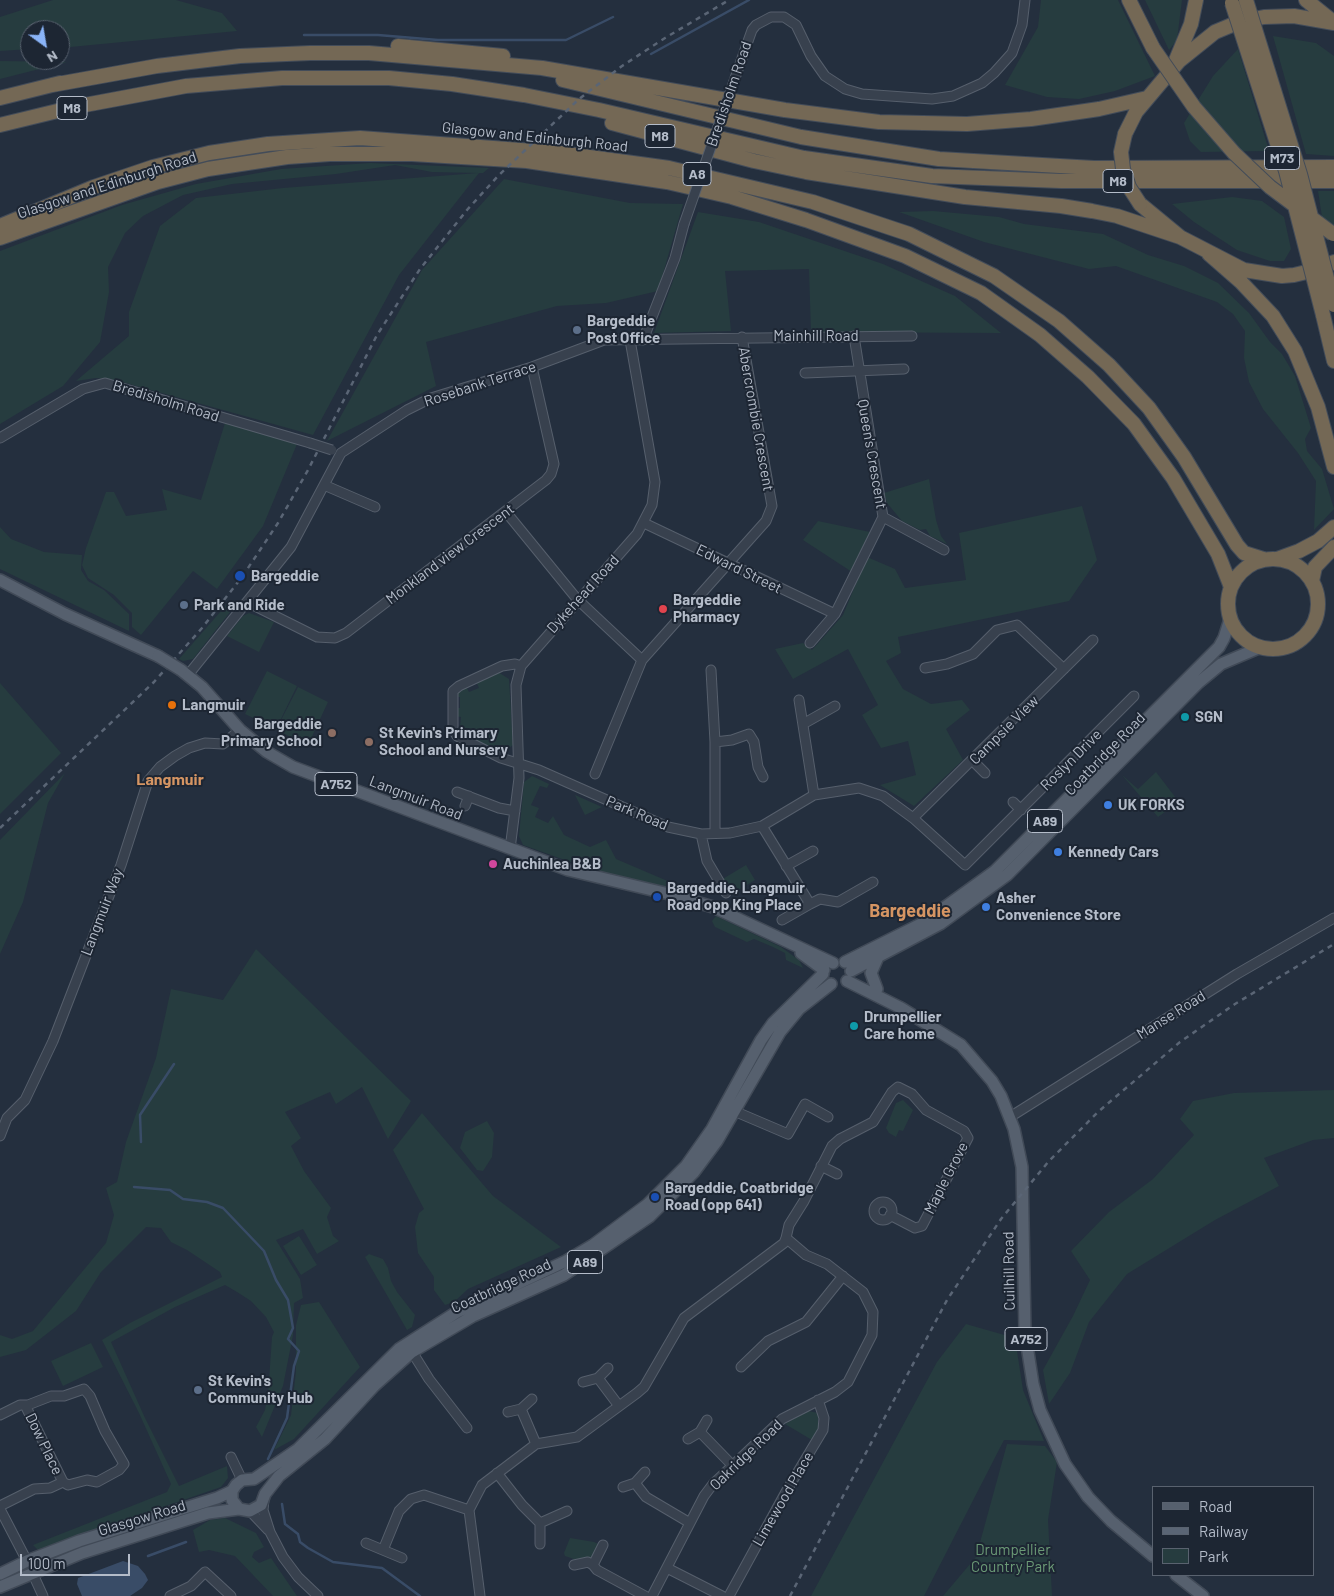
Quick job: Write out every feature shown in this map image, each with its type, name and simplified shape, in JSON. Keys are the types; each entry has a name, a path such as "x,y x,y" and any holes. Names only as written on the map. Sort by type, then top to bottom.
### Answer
{"highway":[{"name":"M73","path":"1129,0 1153,48 1194,107 1234,153 1276,192 1334,234"},
{"path":"1163,80 1185,41 1196,0"},
{"path":"1306,0 1334,22"},
{"name":"M73","path":"1236,1 1300,174 1334,305"},
{"name":"M73","path":"1236,1 1286,172 1334,360"},
{"name":"M8","path":"1334,22 1310,17 1258,18 1238,22 1204,40 1147,98 1125,134 1121,152 1123,169 1129,187 1140,204 1180,237 1208,254 1244,270 1282,276 1306,273 1334,262"},
{"name":"M8","path":"0,98 156,60 215,51 274,46 377,45 450,50 598,70 743,103"},
{"name":"M8","path":"52,85 166,65 273,54 369,53 542,68 743,103 879,122 968,124 1048,117 1147,98"},
{"name":"M8","path":"472,63 539,74 802,137 939,159 1086,167 1334,167"},
{"name":"M8","path":"305,78 389,84 498,98 588,117 747,159 806,172 965,197 1061,206 1117,216 1180,237"},
{"name":"M8","path":"0,125 74,107 152,92 243,81 305,78 389,78 452,84 590,108 804,158 932,176 1061,181 1334,181"},
{"name":"M8","path":"696,134 802,164 1014,201"},
{"name":"Glasgow and Edinburgh Road","path":"0,226 94,187 153,167 209,154 268,144 360,138 560,153 669,168 813,202 909,234 994,276 1059,321 1109,365 1149,408 1184,457 1236,545 1244,553 1269,559"},
{"name":"Glasgow and Edinburgh Road","path":"0,238 158,182 208,169 287,157 330,154 412,154 527,161 667,182 732,198 806,220 905,256 981,293 1040,335 1088,377 1134,424 1173,478 1218,554 1231,587"},
{"path":"1208,254 1241,282 1273,316 1295,351 1318,407 1334,467"},
{"path":"1269,559 1296,565 1312,581 1317,593 1318,607 1315,620 1309,631 1299,640 1287,646 1274,649 1261,647 1248,641 1237,632 1230,619 1228,603 1231,587 1244,570 1269,559 1299,551 1318,541 1334,527"},
{"path":"1312,581 1315,567 1334,547"}],"main road":[{"name":"Langmuir Road","path":"0,580 65,614 158,656 184,672 215,701 240,730 267,752 293,767 568,870 669,894 713,907 777,936 828,973"},
{"name":"Coatbridge Road","path":"849,972 924,923 995,871 1219,647 1230,619"},
{"name":"Coatbridge Road","path":"849,972 940,924 1007,875 1198,683 1221,664 1261,647"},
{"name":"Langmuir Road","path":"777,936 828,973"},
{"path":"806,990 811,978 812,965 807,957"},
{"path":"877,989 871,973 878,957"},
{"path":"828,973 849,972"},
{"path":"828,973 838,985 849,972"},
{"name":"A752","path":"849,972 877,989 901,1008"},
{"name":"A752","path":"849,972 901,1008"},
{"name":"Coatbridge Road","path":"232,1491 248,1480 273,1468 315,1434 357,1388 457,1312 566,1261 593,1245 648,1204 673,1180 707,1137 761,1040 783,1012 806,990 828,973"},
{"name":"Coatbridge Road","path":"245,1510 261,1505 264,1497 279,1476 325,1439 409,1348 464,1320 564,1275 629,1232 667,1200 694,1172 717,1140 780,1032 828,973"},
{"name":"Cuilhill Road","path":"901,1008 961,1045 992,1081 1001,1096 1018,1142 1022,1167 1025,1333 1033,1384 1040,1410 1065,1464 1088,1497 1111,1521 1152,1555"},
{"path":"248,1480 263,1488 264,1497"},
{"path":"232,1491 232,1500 245,1510"},
{"name":"Glasgow Road","path":"0,1574 27,1561 79,1541 217,1498 232,1491"},
{"name":"Glasgow Road","path":"0,1587 32,1572 82,1553 208,1513 245,1510"},
{"path":"27,1561 32,1572"},
{"path":"1177,1576 1203,1596"}],"street":[{"name":"Bredisholm Road","path":"643,340 675,258 684,224 752,30 756,25 767,18 780,17 796,25 819,68 829,80 845,89 862,94 932,99 954,96 982,83 994,73 1012,52 1022,25 1026,0"},
{"name":"Queen's Crescent","path":"810,643 834,614 883,517 858,371 854,336"},
{"name":"Mainhill Road","path":"630,340 912,336"},
{"name":"Abercrombie Crescent","path":"595,774 642,660 766,521 772,506 742,337"},
{"name":"Rosebank Terrace","path":"184,672 248,602 291,546 324,485 337,451 431,398 532,367 601,341 630,340"},
{"name":"Dykehead Road","path":"510,849 519,763 516,685 521,666 644,523 652,505 655,482 630,340"},
{"name":"Monkland view Crescent","path":"248,602 317,637 335,638 346,633 546,480 552,474 554,464 532,367"},
{"path":"805,373 904,369"},
{"name":"Bredisholm Road","path":"0,438 83,389 105,383 337,451"},
{"path":"324,485 375,508"},
{"path":"506,512 577,600 642,660"},
{"path":"883,517 944,550"},
{"name":"Edward Street","path":"644,523 834,614"},
{"path":"925,668 947,664 973,654 997,630 1018,625 1064,669"},
{"name":"Campsie View","path":"913,818 973,761 1093,640"},
{"name":"Park Road","path":"521,666 515,664 502,666 459,686 453,691 453,730 457,736 501,758 519,763 668,827 701,834 730,834 762,826 814,795 859,788 883,796 913,818 965,865"},
{"path":"711,670 715,742 715,834"},
{"name":"Roslyn Drive","path":"965,865 1134,696"},
{"path":"800,700 814,795"},
{"path":"803,724 835,706"},
{"name":"Langmuir Way","path":"0,1136 7,1118 25,1100 52,1041 121,865 148,781 160,767 189,748 205,743 223,744 240,730"},
{"path":"715,742 732,740 749,734 754,742 758,767 763,777"},
{"path":"973,761 985,773"},
{"path":"457,792 515,812"},
{"path":"465,806 469,796"},
{"path":"1013,802 1021,810"},
{"path":"762,826 810,904"},
{"path":"701,834 707,861 726,893"},
{"path":"786,866 813,851"},
{"path":"782,920 820,899 838,902 872,882"},
{"name":"Manse Road","path":"1010,1117 1237,974 1334,918"},
{"name":"Maple Grove","path":"786,1238 789,1225 804,1201 826,1154 835,1142 873,1122 892,1092 898,1087 912,1094 926,1110 964,1131 967,1134 967,1142 922,1226 915,1228 890,1215"},
{"path":"734,1111 788,1134 805,1104 828,1117"},
{"path":"821,1166 837,1174"},
{"path":"480,1596 469,1510 482,1485 536,1444 577,1437 644,1387 684,1318 784,1243 786,1238"},
{"name":"Oakridge Road","path":"652,1596 709,1490 732,1465 782,1419 848,1382 862,1357 874,1329 873,1312 869,1301 859,1288 827,1264 806,1255 786,1238"},
{"path":"741,1367 768,1340 806,1322 843,1276"},
{"path":"409,1348 467,1428"},
{"path":"582,1382 598,1378 608,1368"},
{"path":"598,1378 619,1406"},
{"path":"0,1415 20,1405 51,1396 64,1396 84,1390 90,1396 106,1432 124,1464 119,1470 98,1482 88,1480 68,1485 63,1482 50,1488 34,1489 0,1508 27,1561"},
{"path":"508,1412 521,1409 532,1400"},
{"name":"Limewood Place","path":"729,1596 823,1430 824,1418 818,1400"},
{"name":"Dow Place","path":"25,1405 63,1482"},
{"path":"521,1409 536,1444"},
{"path":"688,1439 700,1432 707,1420"},
{"path":"700,1432 732,1465"},
{"path":"231,1457 248,1480"},
{"path":"623,1487 635,1483 645,1472"},
{"path":"498,1473 522,1505 540,1523 540,1544"},
{"path":"635,1483 646,1497 690,1523"},
{"path":"382,1550 399,1511 411,1499 424,1495 469,1510"},
{"path":"264,1497 263,1510 270,1532 290,1567 318,1596"},
{"path":"245,1510 270,1532"},
{"path":"540,1523 568,1511"},
{"path":"366,1543 402,1558"},
{"path":"593,1565 603,1545"},
{"path":"574,1565 588,1562 604,1574 646,1596"},
{"path":"667,1568 722,1596"},
{"path":"32,1572 43,1596"},
{"path":"170,1596 191,1586 205,1572 231,1596"}],"green space":[{"path":"53,0 176,0 222,13 237,31 70,47 70,20 20,20 20,50 0,51 0,17"},
{"path":"1041,0 1118,0 1155,76 1115,91 1079,99 1047,97 1005,85 1038,27"},
{"path":"1145,0 1182,0 1177,40 1169,50"},
{"path":"1273,36 1316,43 1334,56 1334,156 1306,154"},
{"path":"1238,49 1269,151 1201,152 1190,141 1184,123 1213,76"},
{"path":"0,61 20,61 20,70 35,70 0,79"},
{"path":"370,163 489,168 483,173 479,173 399,275 313,435 115,380 96,378 76,381 129,336 129,312 160,226 196,198 283,188 478,173 432,172 395,165 336,174 232,184 183,195 143,216 125,233 108,267 109,292 100,342 63,386 0,424 0,251 122,205 196,184 281,169"},
{"path":"504,179 630,203 683,204 658,291 606,303 557,306 426,342 436,386 327,441 422,270"},
{"path":"1318,191 1334,191 1334,225 1322,217"},
{"path":"1232,197 1262,201 1284,217 1291,249 1284,261 1270,261 1237,250 1194,222 1172,204"},
{"path":"933,211 999,217 1024,224 1103,234 1148,255 1184,266 1218,283 1249,313 1270,342 1282,354 1295,376 1311,428 1305,439 1307,451 1322,469 1334,509 1314,530 1316,481 1298,453 1263,409 1249,382 1244,358 1245,331 1233,314 1217,302 1116,266 1089,269 984,242 899,212"},
{"path":"698,212 759,222 883,264 955,296 1001,333 811,332 809,269 725,271 731,331 654,333"},
{"path":"225,423 297,444 263,526 217,589 193,571 141,635 132,627 132,613 114,595 88,578 82,565 86,548 106,492 114,492 126,516 167,510 162,489 201,500"},
{"path":"929,479 936,520 941,536 947,544 930,536 926,529 920,530 902,521 887,503 884,493"},
{"path":"1082,506 1097,560 1069,601 898,637 901,653 886,661 903,689 931,704 962,700 970,710 946,729 963,760 914,806 880,785 916,775 908,741 881,748 862,715 878,705 848,649 793,679 775,649 803,643 812,650 843,615 867,557 895,569 905,588 966,580 959,533"},
{"path":"818,521 870,532 852,572 803,540"},
{"path":"0,527 11,539 44,552 82,555 81,570 88,581 104,590 129,614 129,631 0,569"},
{"path":"228,603 234,607 193,659 183,661 179,659"},
{"path":"249,613 274,622 259,652 227,636 243,616"},
{"path":"267,671 297,686 276,729 245,714"},
{"path":"498,672 509,679 513,745 502,754 472,742 475,735 465,731 461,737 455,728 460,728 461,717 454,716 454,708 460,708 460,697 453,697 454,693 466,686 469,692 479,688 476,681"},
{"path":"0,683 61,753 0,814"},
{"path":"298,687 328,702 308,745 276,730"},
{"path":"1156,772 1179,802 1158,817 1122,775 1138,789"},
{"path":"65,773 48,803 23,902 0,954 0,840"},
{"path":"532,776 549,784 547,788 540,786 531,805 539,808 535,817 548,823 553,816 564,835 590,847 606,840 616,859 684,888 689,886 699,891 696,894 590,869 523,845 519,836 524,782"},
{"path":"575,795 602,807 585,815"},
{"path":"746,865 755,880 735,892 729,891 721,880"},
{"path":"716,916 781,947 799,960 803,968 786,960 785,953 773,947 754,939 747,942 715,927 712,921"},
{"path":"256,949 411,1101 388,1139 362,1087 336,1104 330,1092 285,1112 301,1138 291,1146 304,1171 331,1208 327,1217 333,1236 339,1241 317,1254 303,1229 276,1240 300,1279 303,1298 294,1303 293,1335 283,1386 262,1437 256,1427 265,1410 268,1395 272,1337 274,1332 266,1317 251,1301 237,1292 225,1285 175,1307 111,1342 145,1418 179,1486 227,1466 228,1478 221,1487 38,1550 33,1545 167,1492 171,1484 139,1413 102,1340 130,1323 222,1277 220,1272 187,1250 171,1242 161,1228 146,1227 101,1272 76,1311 26,1350 0,1357 0,1335 12,1339 33,1331 106,1243 114,1215 106,1188 117,1182 126,1142 156,1058 171,989 223,1000"},
{"path":"1334,1090 1334,1138 1313,1140 1264,1158 1279,1186 1215,1220 1127,1274 1089,1322 1070,1373 1049,1404 1043,1370 1073,1316 1090,1280 1071,1251 1109,1212 1153,1179 1194,1135 1180,1119 1193,1101 1234,1093"},
{"path":"903,1100 913,1110 903,1131 899,1130 896,1137 889,1133 886,1128 896,1103"},
{"path":"422,1113 493,1196 561,1247 468,1289 454,1302 445,1305 434,1290 434,1277 418,1253 415,1227 419,1213 424,1209 393,1150"},
{"path":"487,1121 494,1133 492,1157 483,1171 477,1170 460,1148 465,1132"},
{"path":"299,1236 317,1265 301,1275 283,1246"},
{"path":"369,1254 383,1259 397,1292 415,1315 412,1327 407,1330 365,1257"},
{"path":"319,1302 360,1367 294,1439 274,1450 291,1415 296,1371 296,1325 301,1305"},
{"path":"966,1324 1015,1338 1023,1390 1044,1441 1004,1440 924,1596 811,1596 937,1362"},
{"path":"91,1343 103,1367 63,1386 51,1361"},
{"path":"808,1411 818,1413 818,1429 812,1440 785,1424"},
{"name":"Drumpellier Country Park","path":"1007,1444 1045,1446 1057,1462 1048,1520 1052,1596 943,1596 976,1557"},
{"path":"225,1518 256,1533 264,1547 254,1552 252,1557 259,1563 271,1558 297,1596 273,1596 235,1556 209,1550 199,1552 193,1530 210,1520"},
{"path":"570,1538 594,1542 600,1545 594,1557 577,1560 565,1556 564,1553"}],"water":[{"path":"123,1561 138,1566 145,1574 148,1580 142,1588 130,1596 82,1596 77,1584 78,1578"}],"waterway":[{"path":"651,54 749,0"},
{"path":"304,35 378,35 438,40 566,40 613,17"},
{"path":"141,1142 140,1115 174,1064"},
{"path":"134,1187 170,1190 183,1199 207,1202 223,1208 264,1251 276,1280 288,1300 293,1328 288,1339 299,1351 294,1366 287,1418 268,1459"},
{"path":"282,1504 285,1524 298,1534 300,1542 308,1548 333,1562 382,1568 420,1596"},
{"path":"148,1556 186,1542"}],"railway":[{"path":"0,828 154,682 202,628 242,577 278,523 308,470 377,335 420,269 467,210 498,176 579,99 622,66 729,0"},
{"path":"790,1596 947,1300 1001,1219 1049,1161 1098,1112 1180,1042 1235,1004 1334,944"}],"place":[{"name":"Bargeddie Post Office","path":"577,330"},
{"name":"Bargeddie","path":"240,576"},
{"name":"Park and Ride","path":"184,605"},
{"name":"Bargeddie Pharmacy","path":"663,609"},
{"name":"Langmuir","path":"172,705"},
{"name":"SGN","path":"1185,717"},
{"name":"Bargeddie Primary School","path":"332,733"},
{"name":"St Kevin's Primary School and Nursery","path":"369,742"},
{"name":"UK FORKS","path":"1108,805"},
{"name":"Kennedy Cars","path":"1058,852"},
{"name":"Auchinlea B&B","path":"493,864"},
{"name":"Bargeddie, Langmuir Road opp King Place","path":"657,897"},
{"name":"Asher Convenience Store","path":"986,907"},
{"name":"Drumpellier Care home","path":"854,1026"},
{"name":"Bargeddie, Coatbridge Road (opp 641)","path":"655,1197"},
{"name":"St Kevin's Community Hub","path":"198,1390"}],"district":[{"name":"Langmuir","path":"170,780"},
{"name":"Bargeddie","path":"910,911"}]}
